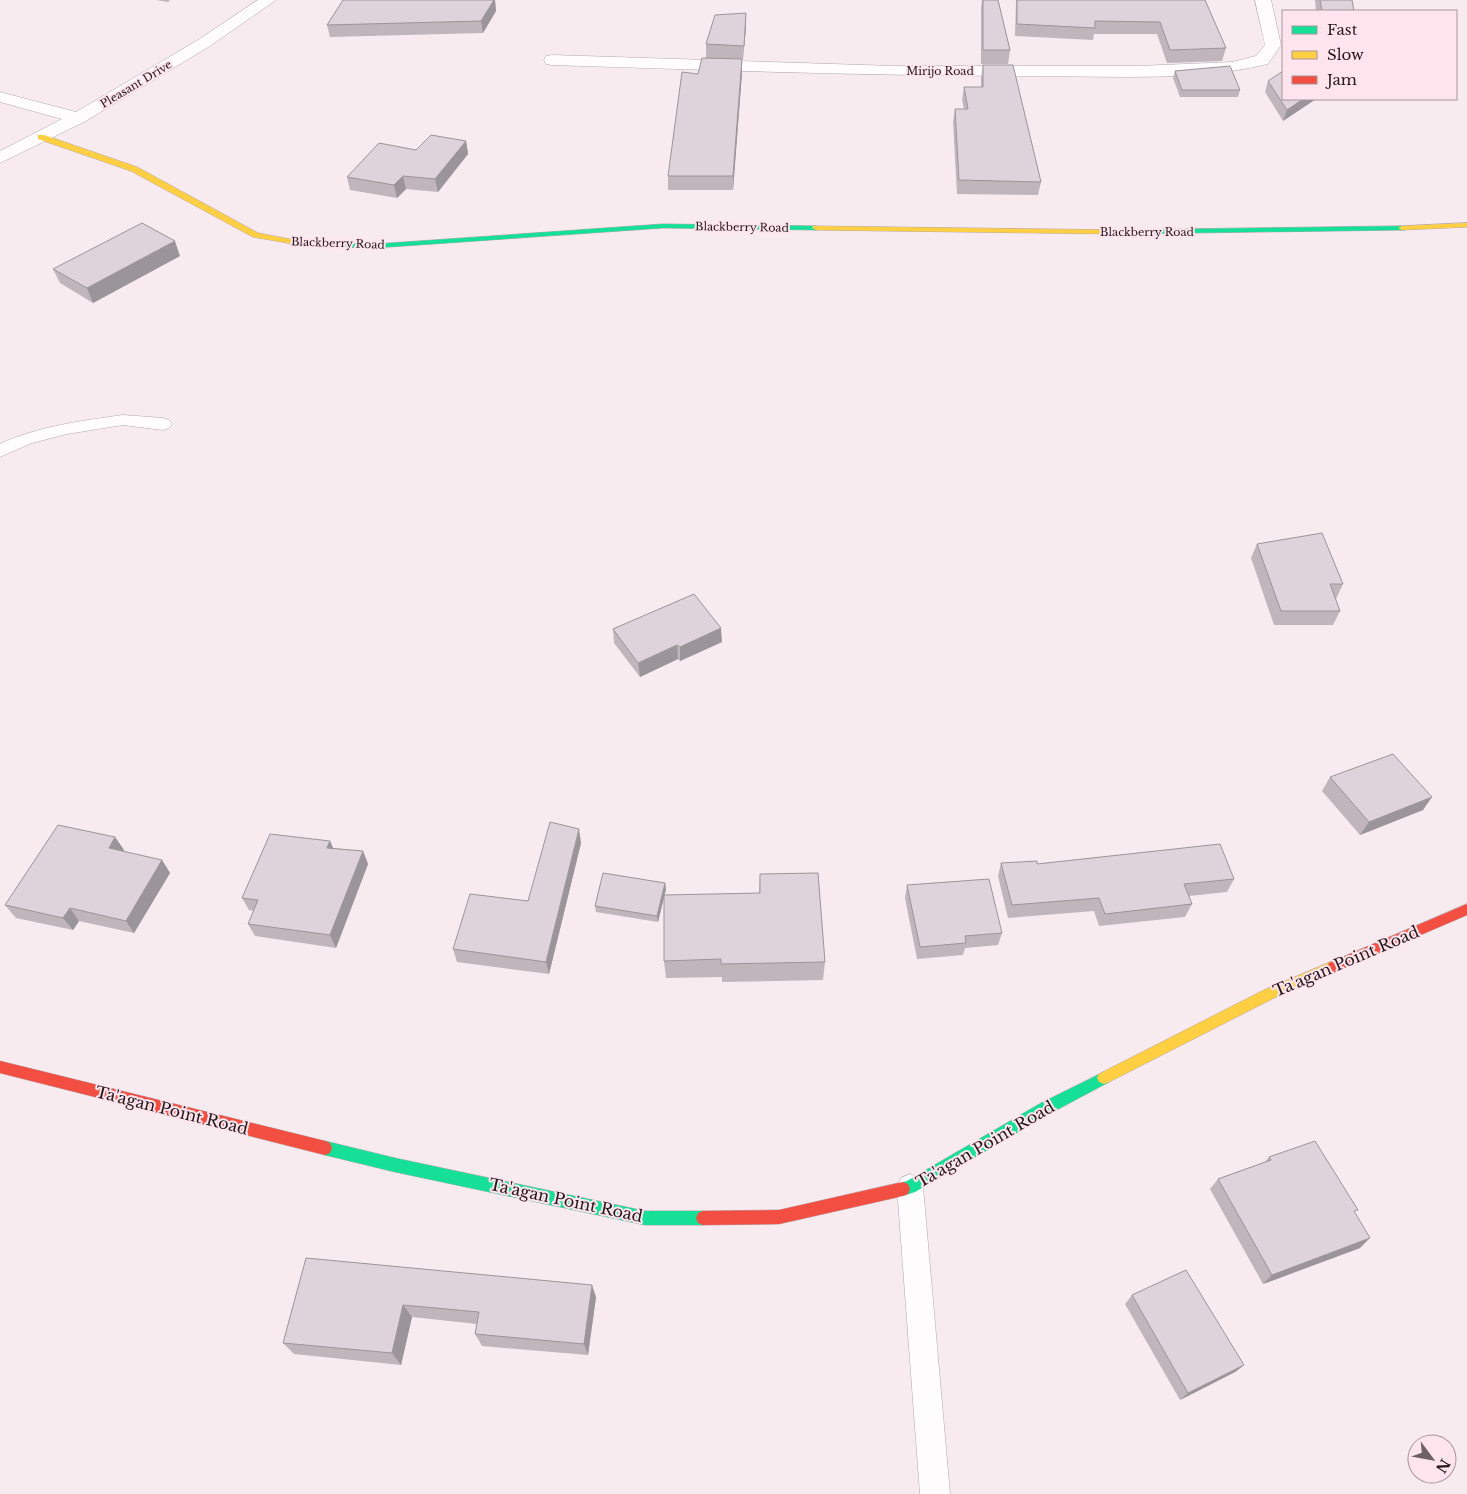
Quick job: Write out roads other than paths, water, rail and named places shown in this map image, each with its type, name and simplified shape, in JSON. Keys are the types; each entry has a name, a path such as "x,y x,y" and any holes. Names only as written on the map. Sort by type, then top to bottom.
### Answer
{"street":[{"name":"Pleasant Drive","path":"0,158 78,118 204,43 268,0"},
{"name":"Mirijo Road","path":"552,60 895,71 1138,71 1232,67 1262,60 1273,45 1263,0"},
{"path":"0,97 78,118"},
{"name":"Blackberry Road","path":"41,137 134,169 256,235 296,244 375,246 663,226 1114,232 1420,228 1467,225"},
{"name":"Ta'agan Point Road","path":"0,1067 395,1165 645,1218 779,1218 910,1187 1046,1108 1268,994 1467,909"}],"lane":[{"path":"0,451 26,439 67,428 122,420 164,424"},
{"path":"910,1187 935,1494"}]}
